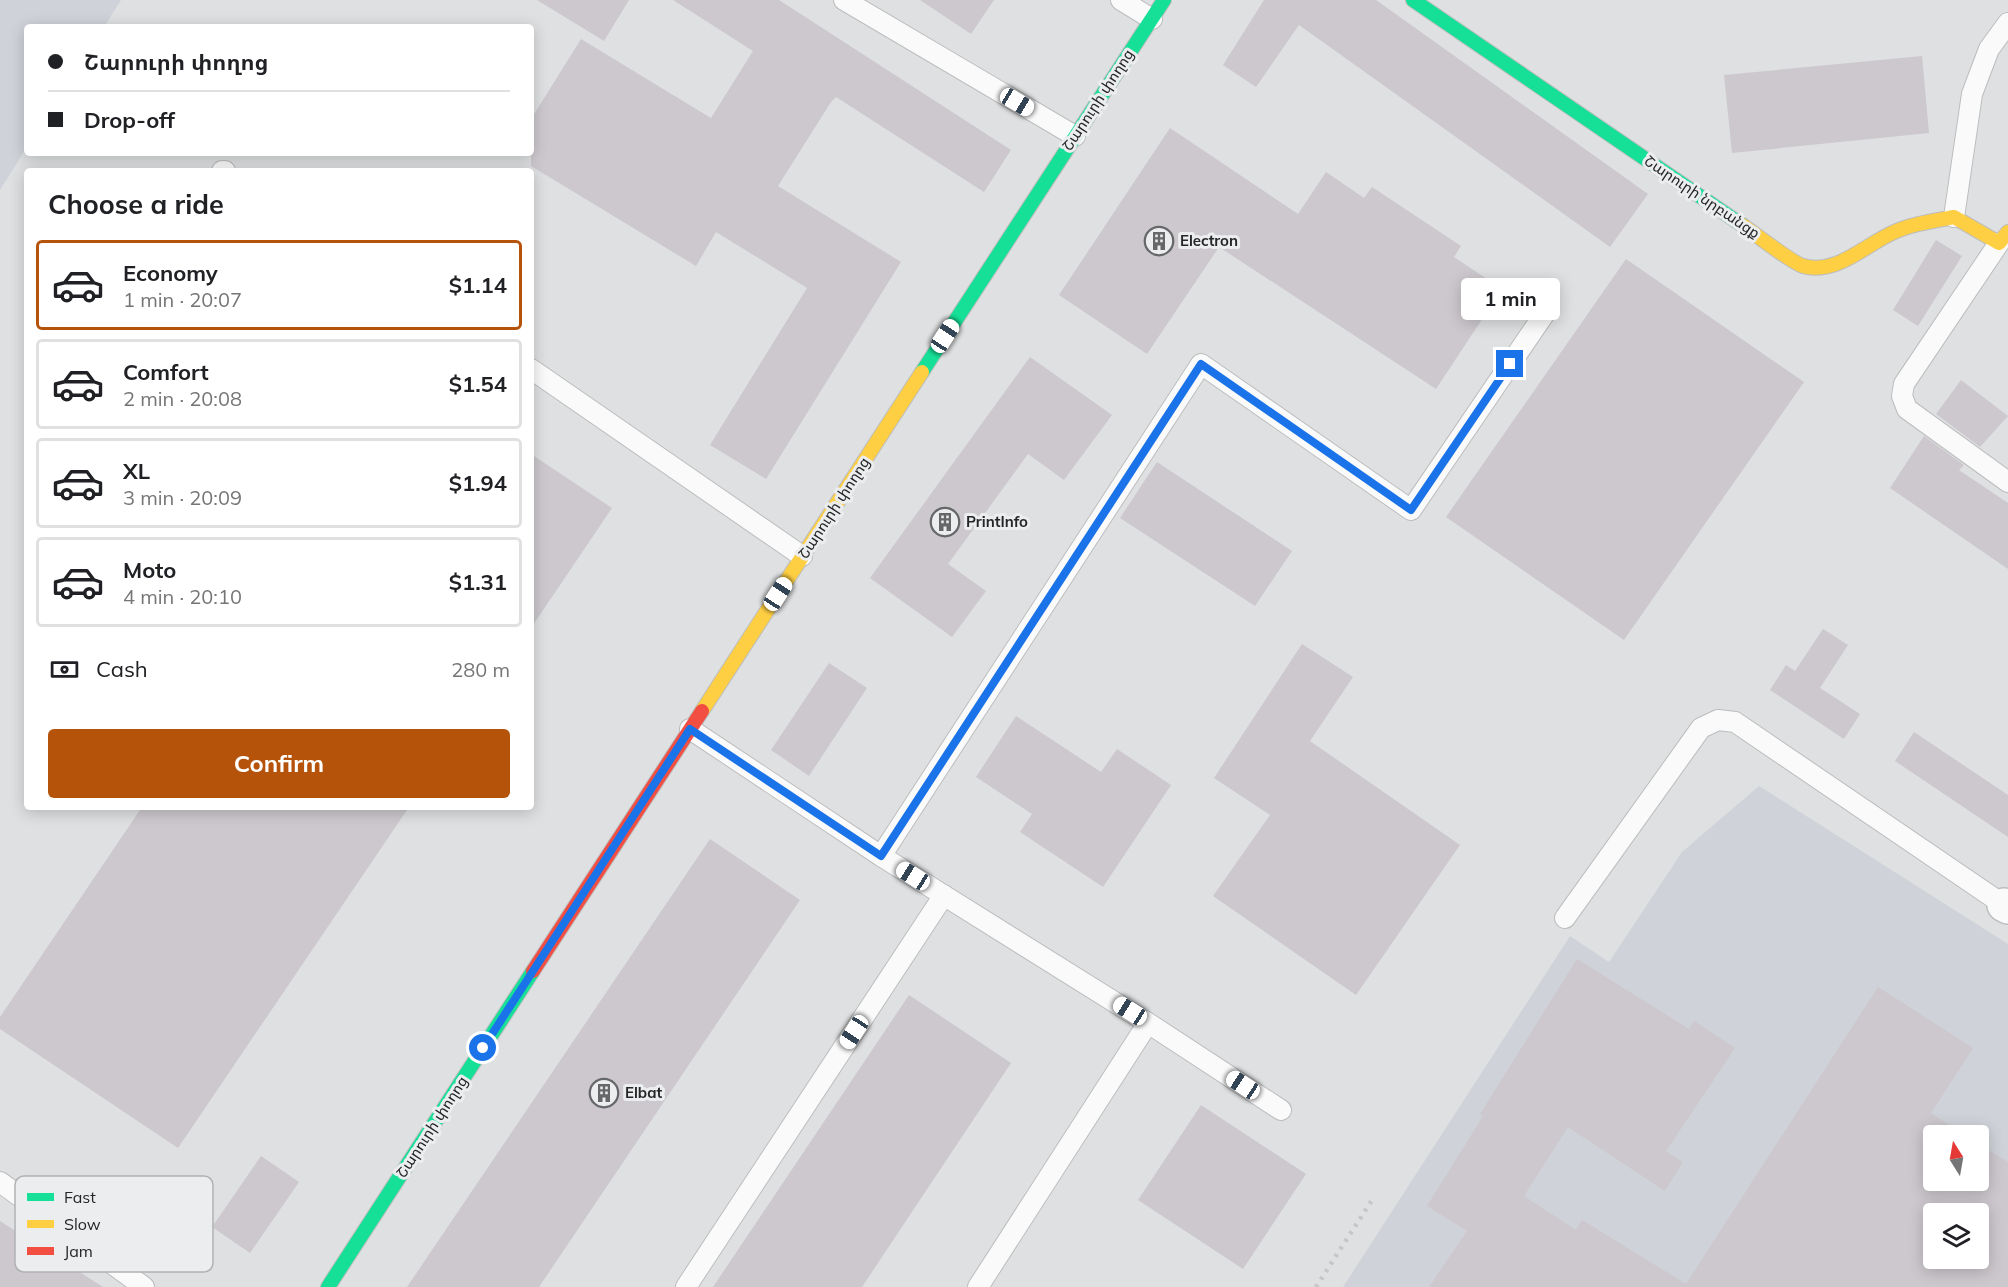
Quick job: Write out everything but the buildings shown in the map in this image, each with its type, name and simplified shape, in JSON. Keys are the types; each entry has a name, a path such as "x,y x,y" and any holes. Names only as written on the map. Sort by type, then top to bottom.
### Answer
{"street":[{"name":"Շարուրի փողոց","path":"328,1287 1164,0"},
{"name":"Շարուրի նրբանցք","path":"1413,0 1802,266 1825,267 1848,260 1892,233 1920,223 1954,218"},
{"path":"1954,218 2004,237"}],"lane":[{"path":"844,0 1075,136"},
{"path":"1121,0 1152,19"},
{"path":"1954,218 1972,93 1989,49 2008,23"},
{"path":"2004,237 1904,384 1902,396 1907,409 2008,482"},
{"path":"881,856 1201,364 1411,510 1547,310"},
{"path":"534,371 802,556"},
{"path":"1565,918 1701,728 1718,720 1735,722 2006,906"},
{"path":"690,729 881,856 1148,1023 1281,1110"},
{"path":"686,1287 944,896"},
{"path":"978,1287 1148,1023"},
{"path":"0,1182 15,1193"},
{"path":"123,1272 144,1287"}],"shaded area":[{"path":"0,0 121,0 106,24 24,24 24,152 0,190"},
{"path":"1759,786 2008,944 2008,1287 1343,1287 1570,936 1609,962 1682,852"}],"railway":[{"path":"1316,1287 1374,1197"}],"traffic: fast":[{"path":"922,372 1164,0"},
{"path":"1413,0 1742,225"},
{"path":"328,1287 533,971"}],"traffic: slow":[{"path":"1742,225 1798,264 1815,268 1838,263 1899,230 1954,217 1999,243 2008,232"},
{"path":"702,711 922,372"}],"traffic: jam":[{"path":"533,971 702,711"}],"place":[{"name":"Electron","path":"1159,241"},
{"name":"PrintInfo","path":"945,522"},
{"name":"Elbat","path":"604,1093"}],"route":[{"path":"483,1048 690,729 881,856 1201,364 1411,510 1510,364"}]}
